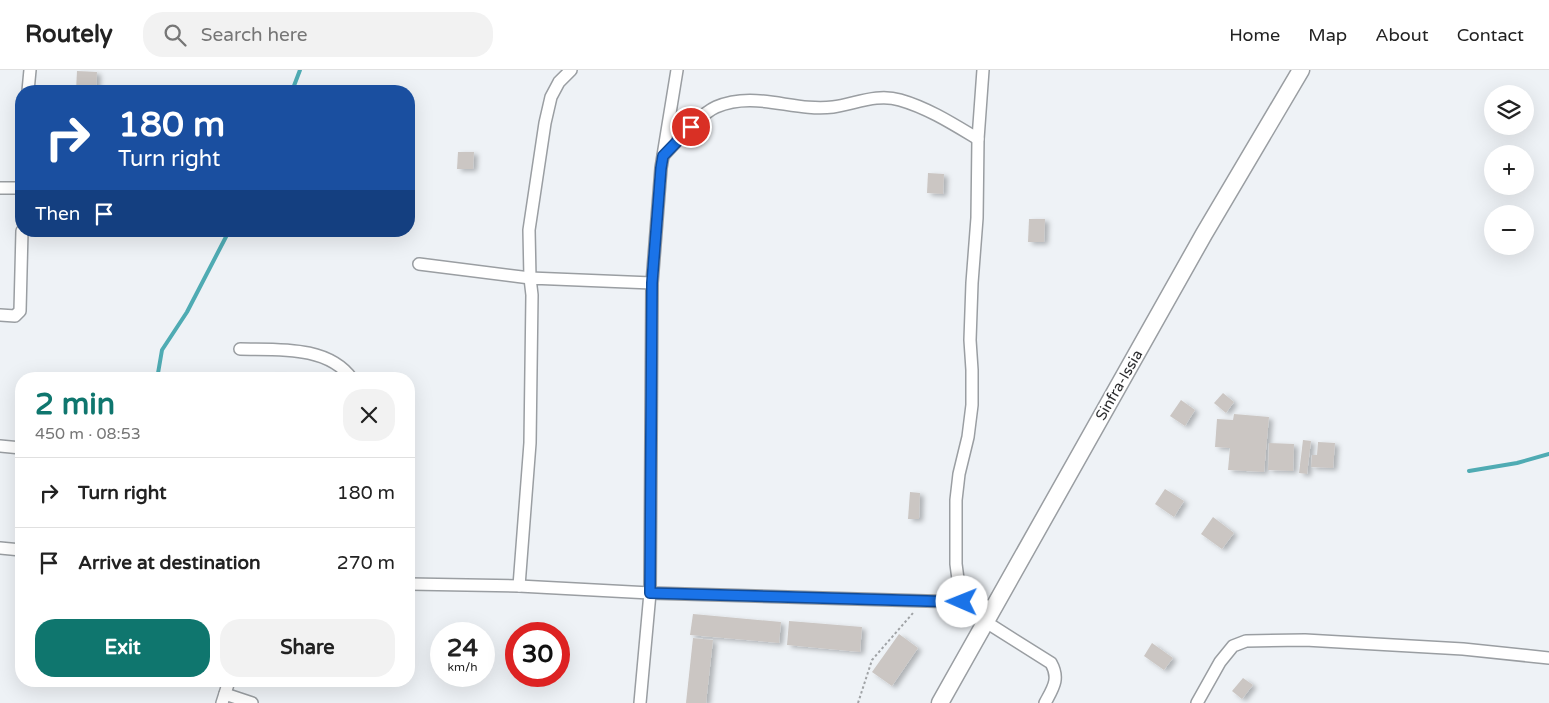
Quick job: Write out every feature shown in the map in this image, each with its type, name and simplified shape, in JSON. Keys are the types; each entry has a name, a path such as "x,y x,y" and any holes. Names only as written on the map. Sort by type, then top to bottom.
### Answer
{"main road":[{"name":"Sinfra-Issia","path":"940,703 1195,252 1301,70"}],"street":[{"path":"29,85 30,70"},
{"path":"519,586 530,443 532,304 529,230 545,123 551,97 559,82 571,70"},
{"path":"640,703 650,593 652,283 663,156 677,70"},
{"path":"962,602 956,564 955,531 959,474 968,437 972,404 970,340 977,218 978,139 983,70"},
{"path":"663,156 691,127 715,108 745,100 782,102 808,107 833,107 874,98 898,99 934,112 978,139"},
{"path":"0,188 15,188"},
{"path":"0,315 15,316 20,311 22,237"},
{"path":"418,264 530,278 652,283"},
{"path":"240,349 305,351 345,369 347,372"},
{"path":"0,446 15,447"},
{"path":"0,548 15,549"},
{"path":"415,584 519,586 650,593 962,602 990,614 1051,663 1056,672 1055,684 1045,703"},
{"path":"1197,703 1220,662 1233,646 1246,641 1305,640 1463,649 1549,658"},
{"path":"227,687 223,699 252,703"}],"path":[{"path":"858,703 872,660 922,601"}],"building":[{"path":"77,71 97,72 96,85 76,85"},
{"path":"458,152 474,152 473,169 457,169"},
{"path":"928,173 944,174 943,194 927,193"},
{"path":"1029,219 1045,219 1044,242 1028,242"},
{"path":"1223,393 1234,402 1226,413 1214,403"},
{"path":"1181,400 1195,410 1185,426 1170,416"},
{"path":"1234,414 1269,417 1264,472 1228,470 1230,448 1215,447 1217,419 1233,420"},
{"path":"1303,440 1311,441 1307,474 1299,473"},
{"path":"1318,442 1335,443 1333,468 1311,467 1312,455 1317,455"},
{"path":"1269,443 1294,444 1293,471 1268,470"},
{"path":"1165,489 1184,501 1174,517 1155,504"},
{"path":"910,492 920,493 919,519 908,519"},
{"path":"1213,517 1234,533 1222,549 1201,534"},
{"path":"693,614 781,622 779,643 690,635"},
{"path":"789,621 862,627 860,652 787,645"},
{"path":"899,634 918,648 892,686 872,672"},
{"path":"693,638 713,640 706,703 686,703"},
{"path":"1152,643 1173,658 1164,670 1144,656"},
{"path":"1243,678 1253,685 1242,699 1232,691"}],"waterway":[{"path":"294,85 300,70"},
{"path":"158,372 162,350 187,312 226,237"},
{"path":"1469,471 1517,463 1549,454"}],"route":[{"path":"691,127 663,156 661,168 652,283 650,593 962,602"}]}
